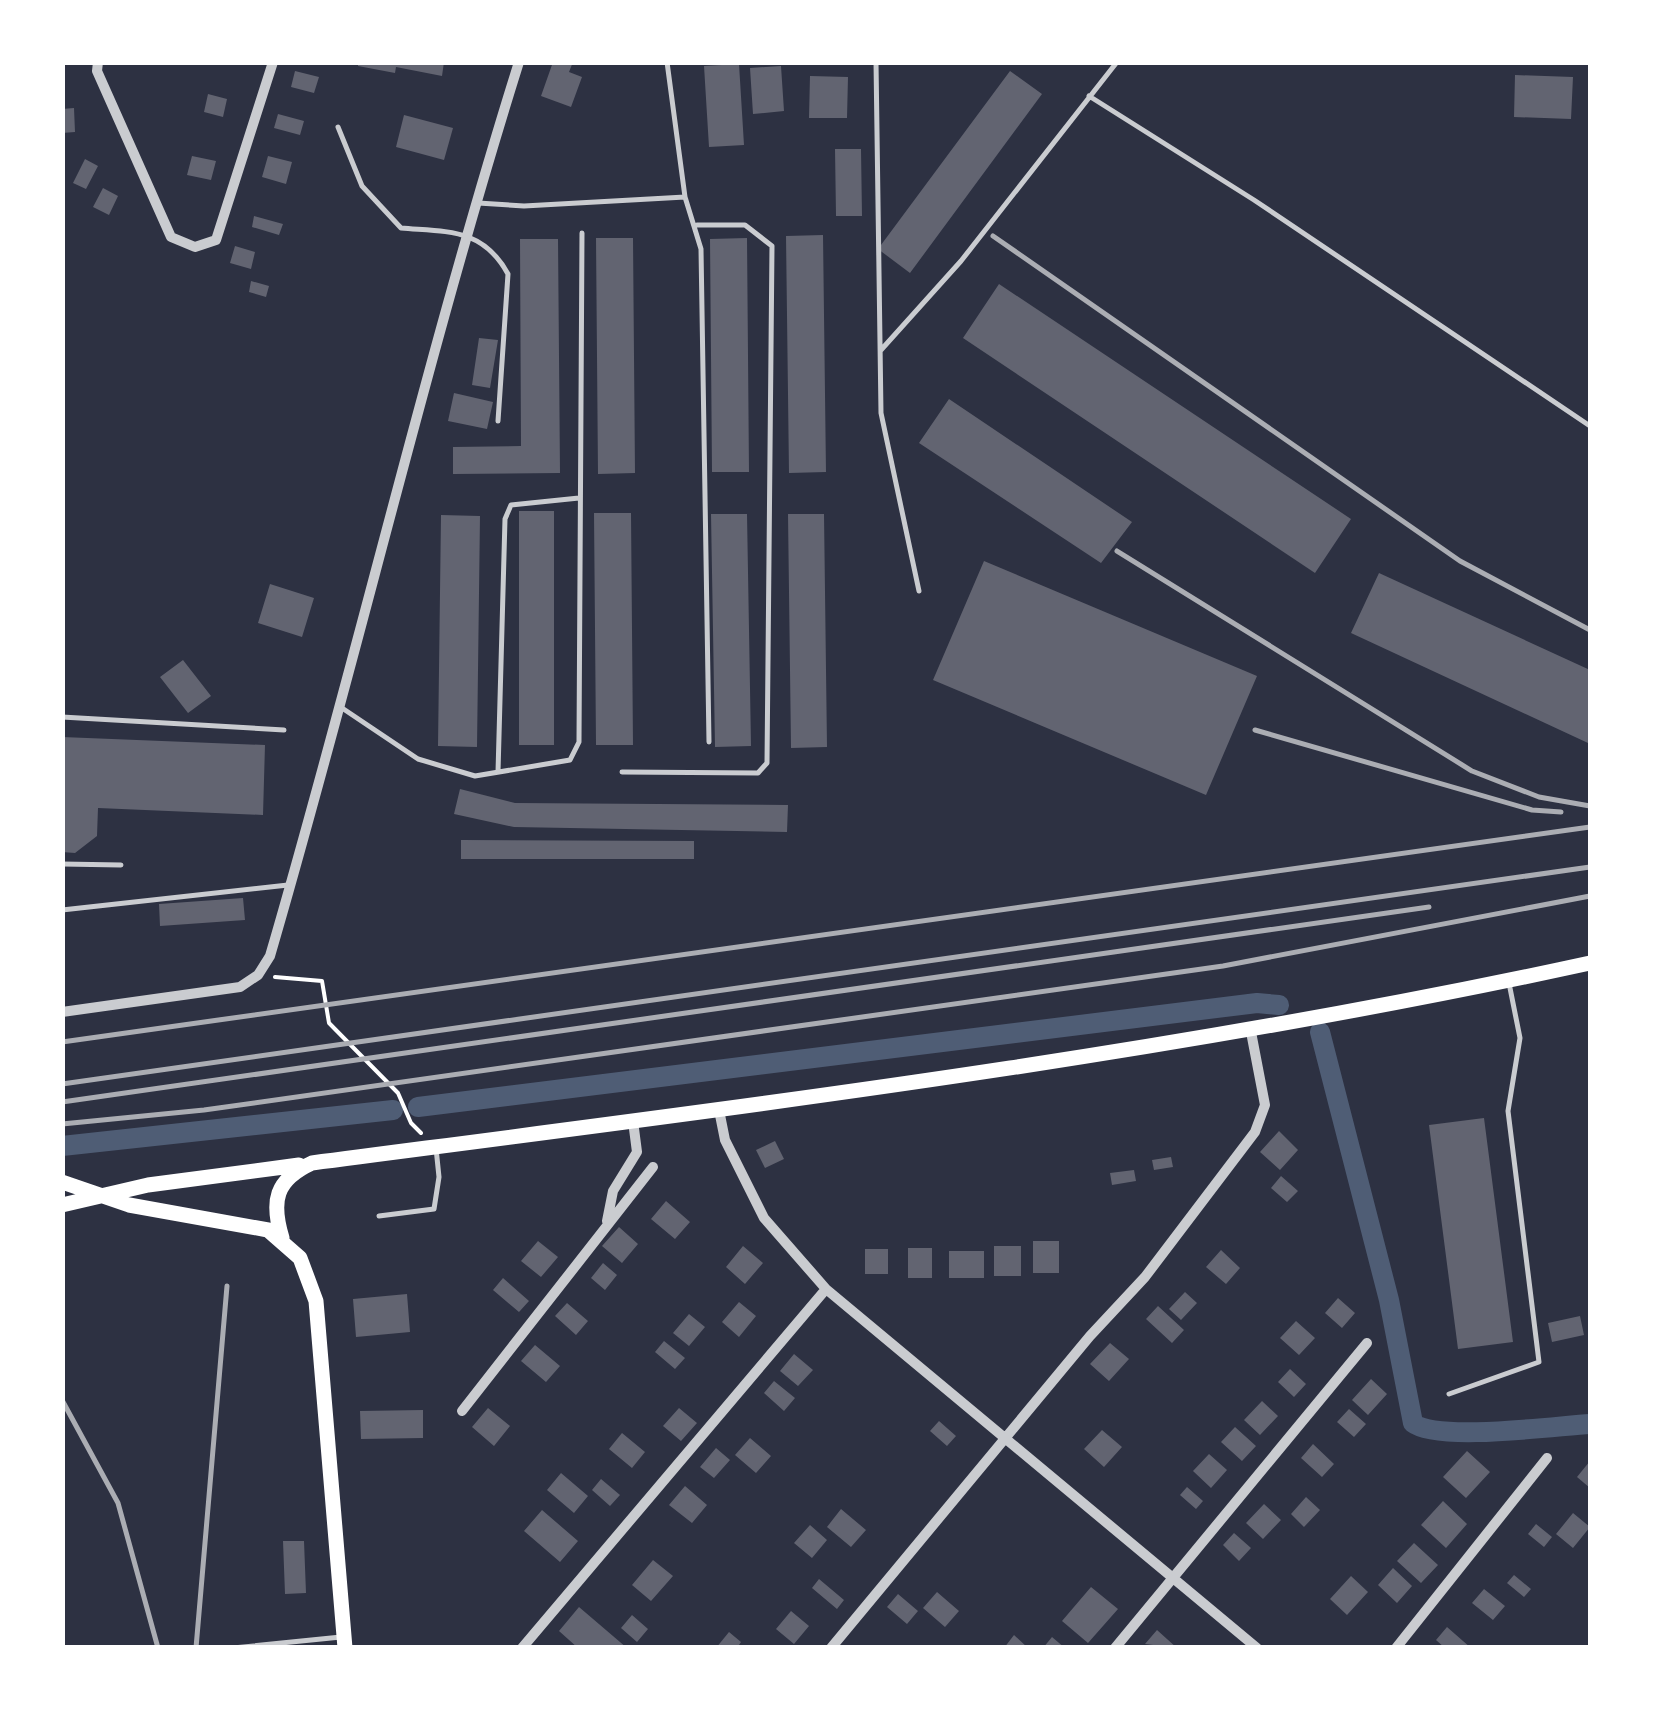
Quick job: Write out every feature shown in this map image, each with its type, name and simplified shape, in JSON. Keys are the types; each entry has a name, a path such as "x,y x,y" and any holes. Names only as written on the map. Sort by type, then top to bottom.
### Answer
{"main road":[{"path":"62,1206 148,1185 990,1074 1252,1032 1590,962"},
{"path":"312,1163 292,1172 275,1196 274,1212 282,1238 307,1269 316,1301 345,1642"},
{"path":"62,1182 106,1198 232,1221 282,1238"}],"street":[{"path":"98,62 97,71 171,237 195,247 216,240 273,62"},
{"path":"62,1012 240,987 258,976 270,956 342,708 474,203 519,62"},
{"path":"831,1648 1090,1336 1145,1277 1256,1132 1265,1105 1252,1032"},
{"path":"719,1110 732,1156 764,1218 826,1289 1257,1648"},
{"path":"607,1222 613,1190 636,1152 633,1121"},
{"path":"462,1411 653,1166"},
{"path":"522,1648 826,1289"},
{"path":"1115,1648 1367,1343"},
{"path":"1396,1648 1547,1458"}],"lane":[{"path":"667,62 686,197 697,226 706,322 708,742"},
{"path":"876,62 881,413 919,592"},
{"path":"879,352 961,261 1117,62"},
{"path":"1089,96 1254,200 1590,426"},
{"path":"338,127 362,186 401,228 466,234 496,253 508,274 498,420"},
{"path":"474,203 524,206 686,197"},
{"path":"622,772 734,776 758,773 767,763 772,246 746,225 725,222 697,226"},
{"path":"342,708 418,759 475,776 570,760 579,742 582,233"},
{"path":"498,772 505,518 510,505 523,501 580,498"},
{"path":"62,717 284,730"},
{"path":"62,864 120,865"},
{"path":"62,910 291,885"},
{"path":"1449,1394 1539,1362 1508,1111 1520,1038 1508,980"},
{"path":"379,1216 434,1209 439,1177 436,1147"},
{"path":"233,1648 345,1642"}],"path":[{"path":"258,976 322,982 329,1024 398,1093 411,1123 436,1147"}],"building":[{"path":"358,62 444,62 442,76 396,67 395,73 358,66"},
{"path":"553,62 573,62 569,72 582,77 571,107 541,96"},
{"path":"739,64 744,145 709,147 704,66"},
{"path":"781,66 784,111 753,114 750,68"},
{"path":"295,71 319,77 314,93 291,87"},
{"path":"1010,71 1042,94 910,273 878,249"},
{"path":"1515,75 1573,77 1571,119 1514,117"},
{"path":"810,76 848,77 847,118 809,118"},
{"path":"208,94 227,99 223,117 204,112"},
{"path":"74,108 75,132 62,133 62,109"},
{"path":"278,114 304,121 300,135 274,128"},
{"path":"404,115 453,128 444,160 396,147"},
{"path":"835,149 861,149 862,216 836,216"},
{"path":"192,156 216,161 211,180 187,175"},
{"path":"268,156 292,162 286,184 262,177"},
{"path":"85,159 98,166 86,189 73,183"},
{"path":"103,188 118,196 109,215 93,207"},
{"path":"254,216 283,224 279,235 252,227"},
{"path":"823,235 826,472 789,473 786,236"},
{"path":"596,238 633,238 635,473 598,474"},
{"path":"747,238 749,472 712,472 710,239"},
{"path":"520,239 558,239 560,473 453,474 453,447 521,446"},
{"path":"235,246 255,252 251,269 230,263"},
{"path":"251,281 269,286 266,297 249,292"},
{"path":"999,284 1351,519 1315,573 963,338"},
{"path":"479,338 498,340 490,388 472,385"},
{"path":"454,393 493,402 487,429 448,421"},
{"path":"949,399 1132,522 1101,563 919,443"},
{"path":"519,511 554,511 554,745 519,745"},
{"path":"594,513 631,513 633,745 596,745"},
{"path":"711,514 747,514 751,746 715,747"},
{"path":"788,514 824,514 827,747 791,748"},
{"path":"441,515 480,516 477,747 438,746"},
{"path":"984,561 1257,676 1206,795 933,680"},
{"path":"1379,573 1590,670 1588,743 1351,633"},
{"path":"270,584 314,598 302,637 258,623"},
{"path":"183,660 211,696 188,713 160,677"},
{"path":"62,737 265,745 263,815 98,808 97,836 75,853 62,852"},
{"path":"460,789 515,803 788,805 787,832 514,827 454,814"},
{"path":"461,840 694,841 694,859 461,859"},
{"path":"243,898 245,920 160,926 159,904"},
{"path":"1484,1118 1513,1342 1458,1349 1429,1125"},
{"path":"1279,1131 1298,1150 1280,1170 1260,1152"},
{"path":"775,1141 784,1159 765,1168 756,1150"},
{"path":"1171,1157 1173,1167 1154,1170 1152,1160"},
{"path":"1134,1170 1136,1181 1112,1185 1110,1173"},
{"path":"1281,1176 1298,1191 1287,1202 1271,1188"},
{"path":"666,1201 690,1222 675,1239 651,1219"},
{"path":"619,1227 638,1244 622,1263 602,1246"},
{"path":"538,1241 558,1257 541,1277 521,1261"},
{"path":"1033,1241 1059,1241 1059,1273 1033,1273"},
{"path":"743,1246 763,1263 745,1284 726,1267"},
{"path":"994,1246 1021,1246 1021,1276 994,1276"},
{"path":"908,1248 932,1248 932,1278 908,1278"},
{"path":"865,1249 888,1249 888,1274 865,1274"},
{"path":"1221,1250 1240,1268 1226,1284 1206,1267"},
{"path":"949,1251 984,1251 984,1278 949,1278"},
{"path":"603,1263 617,1275 605,1290 591,1278"},
{"path":"503,1278 529,1301 519,1312 493,1290"},
{"path":"1185,1292 1197,1303 1181,1320 1169,1309"},
{"path":"407,1294 410,1332 356,1337 353,1299"},
{"path":"1338,1298 1355,1313 1342,1328 1325,1313"},
{"path":"739,1302 756,1316 739,1337 722,1322"},
{"path":"567,1303 588,1321 576,1335 555,1316"},
{"path":"1158,1306 1184,1330 1172,1343 1146,1319"},
{"path":"689,1314 705,1327 689,1346 673,1333"},
{"path":"1580,1316 1584,1335 1552,1342 1548,1323"},
{"path":"1296,1321 1315,1338 1299,1355 1280,1338"},
{"path":"664,1341 685,1358 675,1369 655,1352"},
{"path":"1110,1343 1129,1359 1109,1381 1090,1364"},
{"path":"535,1345 560,1366 546,1382 521,1361"},
{"path":"794,1354 813,1370 798,1386 780,1371"},
{"path":"1290,1369 1306,1384 1294,1397 1278,1382"},
{"path":"1371,1379 1387,1394 1368,1415 1352,1400"},
{"path":"774,1381 795,1398 784,1411 764,1393"},
{"path":"1262,1401 1278,1416 1260,1435 1244,1420"},
{"path":"488,1408 510,1426 494,1446 472,1427"},
{"path":"679,1408 697,1423 681,1441 663,1426"},
{"path":"1349,1409 1366,1424 1354,1437 1337,1422"},
{"path":"423,1410 423,1438 361,1439 360,1411"},
{"path":"939,1421 956,1436 947,1446 930,1431"},
{"path":"1235,1427 1256,1446 1242,1461 1221,1442"},
{"path":"1102,1430 1122,1447 1104,1467 1084,1449"},
{"path":"622,1433 645,1452 632,1468 609,1449"},
{"path":"750,1438 771,1456 756,1473 735,1455"},
{"path":"1313,1444 1334,1464 1322,1477 1301,1458"},
{"path":"716,1448 730,1460 714,1478 700,1467"},
{"path":"1467,1451 1490,1472 1466,1498 1443,1477"},
{"path":"1209,1454 1227,1470 1211,1488 1193,1471"},
{"path":"1590,1461 1590,1488 1577,1477"},
{"path":"561,1473 588,1496 574,1513 547,1490"},
{"path":"601,1479 620,1495 610,1506 592,1490"},
{"path":"685,1486 707,1505 692,1523 669,1505"},
{"path":"1187,1487 1203,1501 1196,1509 1180,1495"},
{"path":"1306,1497 1320,1510 1304,1527 1291,1514"},
{"path":"1443,1501 1467,1524 1446,1548 1421,1525"},
{"path":"1264,1504 1281,1520 1263,1539 1246,1523"},
{"path":"841,1509 866,1530 851,1547 827,1527"},
{"path":"542,1510 578,1541 560,1562 524,1531"},
{"path":"1573,1513 1590,1527 1573,1548 1556,1534"},
{"path":"1536,1524 1552,1537 1544,1547 1528,1534"},
{"path":"810,1525 827,1540 812,1558 794,1543"},
{"path":"1234,1533 1251,1548 1239,1561 1223,1545"},
{"path":"283,1541 304,1541 306,1593 285,1594"},
{"path":"1414,1543 1438,1565 1421,1583 1397,1561"},
{"path":"653,1560 673,1576 651,1601 632,1585"},
{"path":"1393,1568 1412,1586 1397,1603 1378,1585"},
{"path":"1514,1575 1531,1589 1524,1597 1507,1583"},
{"path":"1351,1576 1368,1592 1347,1615 1330,1599"},
{"path":"819,1579 844,1600 837,1609 812,1588"},
{"path":"1091,1587 1118,1609 1088,1643 1062,1621"},
{"path":"1484,1589 1505,1606 1493,1620 1472,1603"},
{"path":"937,1592 959,1611 945,1627 923,1608"},
{"path":"898,1594 918,1611 907,1624 887,1607"},
{"path":"579,1607 627,1648 578,1648 559,1631"},
{"path":"791,1611 809,1626 794,1644 776,1629"},
{"path":"632,1615 648,1629 637,1642 621,1628"},
{"path":"1447,1627 1471,1648 1445,1648 1436,1640"},
{"path":"1157,1630 1177,1648 1145,1644"},
{"path":"729,1632 741,1642 737,1648 716,1648"},
{"path":"1014,1635 1028,1648 1004,1648"},
{"path":"1052,1637 1065,1648 1043,1648"}],"waterway":[{"path":"418,1107 1257,1003 1279,1005"},
{"path":"1320,1032 1389,1300 1413,1423 1426,1429 1470,1432 1590,1424"},
{"path":"62,1146 393,1110"}],"railway":[{"path":"993,236 1460,561 1590,630"},
{"path":"1117,551 1472,771 1539,797 1590,806"},
{"path":"1255,730 1532,810 1561,812"},
{"path":"62,1042 1590,827"},
{"path":"62,1084 1590,867"},
{"path":"62,1124 204,1110 1223,966 1590,896"},
{"path":"62,1102 1429,907"},
{"path":"196,1648 227,1286"},
{"path":"62,1400 118,1503 158,1648"}]}
